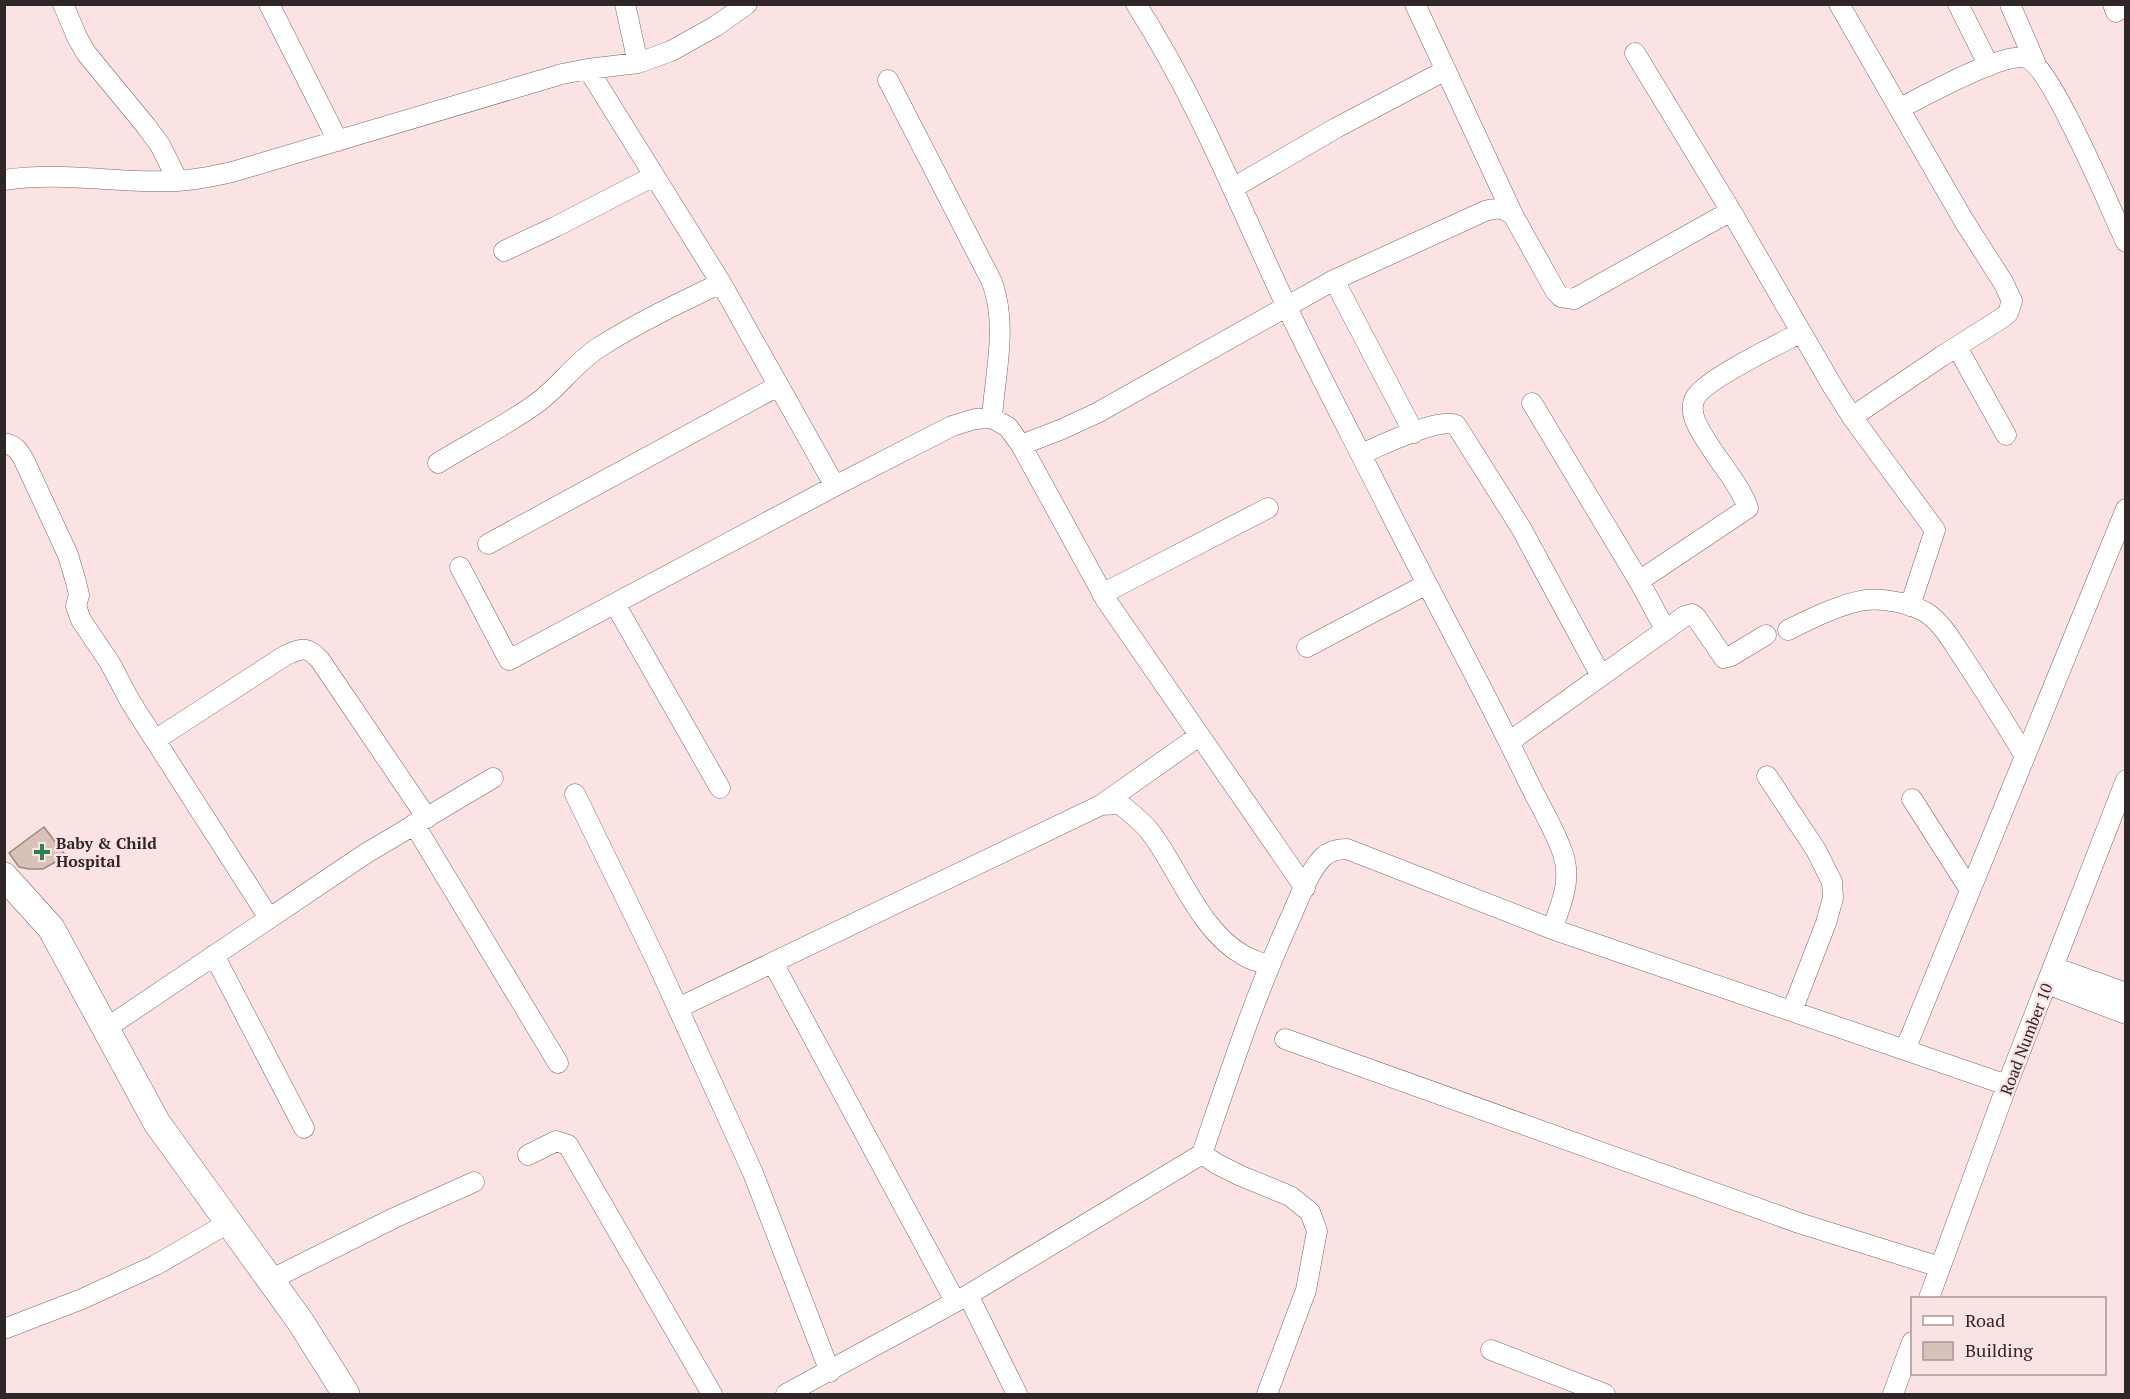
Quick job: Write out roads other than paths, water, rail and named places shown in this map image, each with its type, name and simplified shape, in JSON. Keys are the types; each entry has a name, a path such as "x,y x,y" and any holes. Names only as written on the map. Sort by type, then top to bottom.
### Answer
{"street":[{"path":"63,4 76,37 86,53 146,126 178,181"},
{"path":"269,4 338,141"},
{"path":"625,4 638,63"},
{"path":"4,180 41,175 146,182 178,181 232,172 522,86 588,69 638,63 671,51 716,26 747,4"},
{"path":"1136,4 1179,76 1286,306 1509,742 1564,855 1567,877 1562,902 1552,929"},
{"path":"1415,4 1513,215 1561,297 1574,299 1731,211"},
{"path":"1839,4 2012,301 2008,313 2002,318 1852,417"},
{"path":"1958,4 1989,66"},
{"path":"2010,4 2035,62 2052,88 2126,242"},
{"path":"1635,52 1852,417 1935,530 1910,606"},
{"path":"1900,108 1951,82 2014,57 2026,57 2035,62"},
{"path":"588,69 721,283 835,486"},
{"path":"1233,188 1336,128 1446,70"},
{"path":"888,80 992,282 999,300 1001,318 992,417"},
{"path":"504,251 654,176"},
{"path":"1021,445 1098,412 1334,280 1485,211 1496,208 1513,215"},
{"path":"1334,280 1414,433"},
{"path":"438,462 536,404 597,348 657,314 721,283"},
{"path":"1639,581 1748,508 1701,432 1692,410 1695,398 1703,388 1724,375 1800,333"},
{"path":"1957,347 2006,435"},
{"path":"488,544 778,386"},
{"path":"1532,403 1639,581 1665,629"},
{"path":"460,567 509,660 952,426 992,417 1008,427 1021,445 1102,594 1126,632 1305,888"},
{"path":"1361,454 1414,433 1450,422 1456,425 1521,528 1601,676"},
{"path":"4,443 19,450 68,555 79,595 76,606 81,620 110,663 154,740 269,918"},
{"path":"1102,594 1268,508"},
{"path":"1905,1050 2126,509"},
{"path":"1307,647 1427,584"},
{"path":"1788,630 1815,616 1865,600 1888,601 1910,606 1928,614 1943,628 1992,700 2025,756"},
{"path":"615,604 720,788"},
{"path":"1509,742 1685,616 1692,614 1696,616 1724,658 1766,635"},
{"path":"154,740 286,656 300,649 312,651 320,660 420,821 558,1063"},
{"path":"678,1008 1101,805 1199,736"},
{"path":"1767,776 1816,850 1832,882 1833,898 1826,923 1792,1011"},
{"path":"105,1029 269,918 420,821 493,778"},
{"name":"Road Number 10","path":"1930,1297 2007,1085 2126,780"},
{"path":"576,794 678,1008 753,1173 830,1372"},
{"path":"1912,799 1970,890"},
{"path":"1101,805 1120,804 1136,816 1151,833 1203,917 1227,943 1242,955 1269,966"},
{"path":"786,1395 961,1298 1202,1154 1248,1018 1269,966 1305,888 1322,859 1337,849 1347,849 1552,929 2007,1085"},
{"path":"4,876 51,928 157,1123 300,1321 346,1395"},
{"path":"214,955 304,1128"},
{"path":"773,963 1017,1395"},
{"path":"2050,976 2125,1006"},
{"path":"1285,1039 1788,1219 1941,1267"},
{"path":"528,1155 556,1141 568,1144 712,1395"},
{"path":"1202,1154 1241,1176 1290,1196 1310,1212 1317,1231 1306,1290 1267,1395"},
{"path":"270,1280 394,1218 474,1182"},
{"path":"4,1329 81,1299 156,1265 228,1223"},
{"path":"1893,1395 1911,1345"},
{"path":"1491,1350 1605,1395"}],"place":[{"name":"Baby & Child Hospital","path":"42,852"}]}
